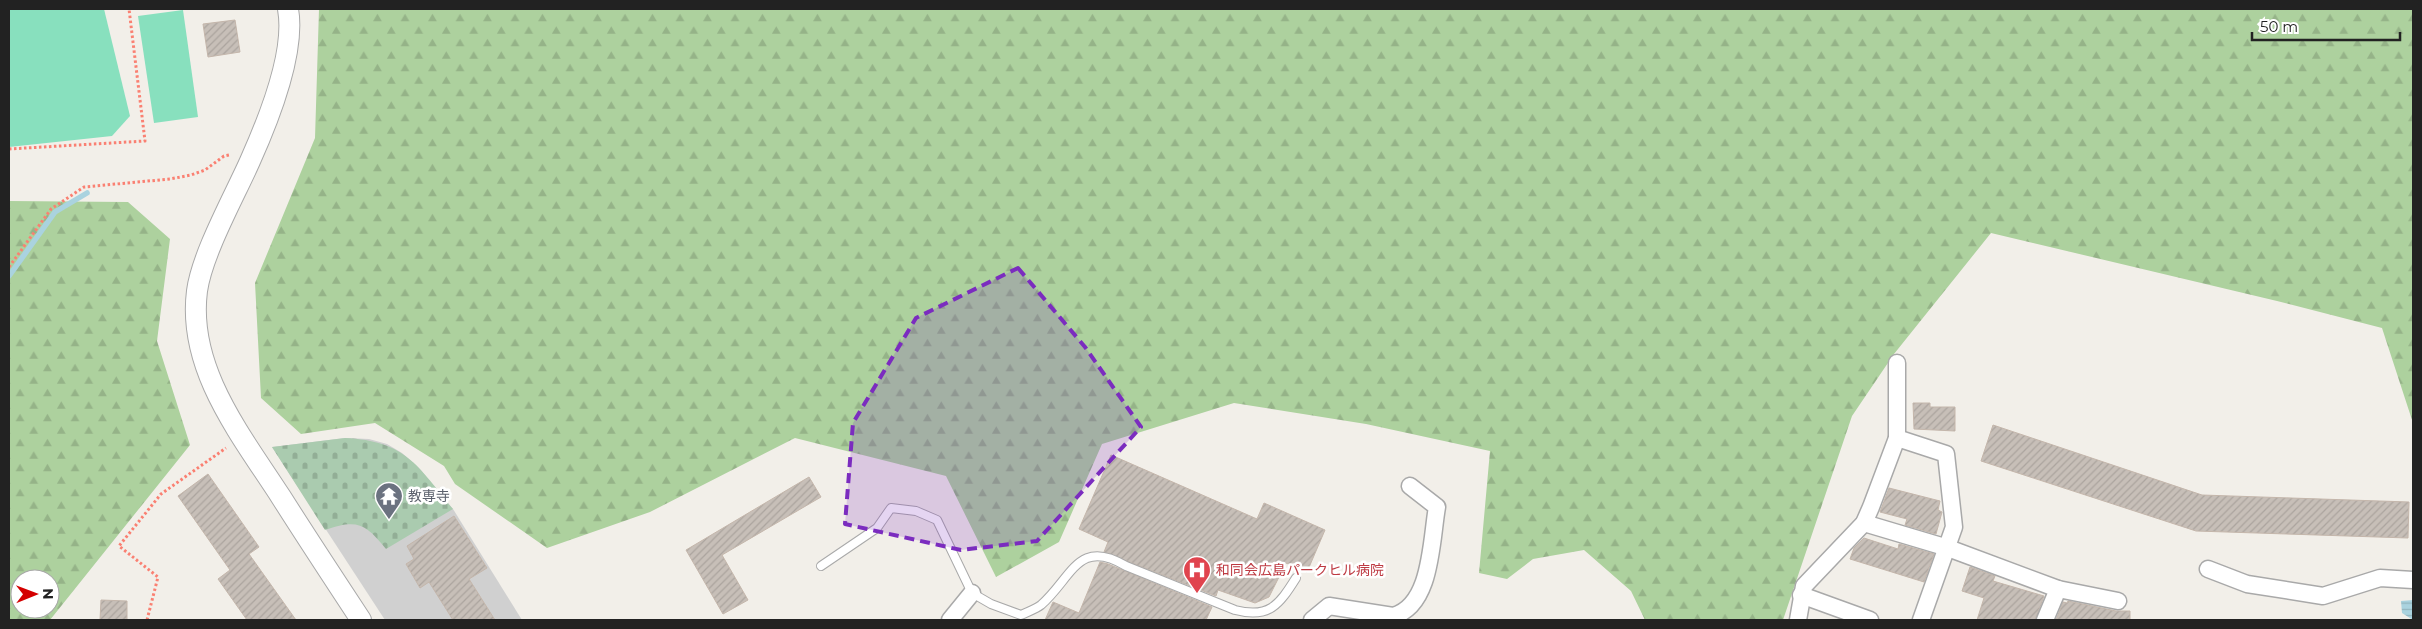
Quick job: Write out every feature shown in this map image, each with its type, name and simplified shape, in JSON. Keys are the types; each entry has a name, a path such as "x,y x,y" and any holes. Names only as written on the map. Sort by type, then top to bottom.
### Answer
{"street":[{"path":"288,9 287,51 276,93 258,142 205,261 197,291 198,329 205,362 221,405 361,620"},
{"path":"1798,620 1804,586 1864,523 1897,438 1897,363"},
{"path":"1897,438 1946,454 1954,527 1921,620"},
{"path":"1312,620 1329,606 1394,616 1404,613 1414,604 1424,586 1437,507 1410,486"},
{"path":"1864,523 1948,548 2058,589 2118,600"},
{"path":"2208,570 2247,584 2323,596 2380,578 2413,580"},
{"path":"2045,620 2058,589"},
{"path":"950,620 972,594"},
{"path":"1802,595 1870,620"}],"lane":[{"path":"822,566 877,528 891,508 916,511 937,520 972,594 991,604 1021,615 1041,606 1084,558 1101,555 1236,610 1252,614 1266,611 1282,601 1296,578"}],"path":[{"path":"9,149 145,142 129,9"},
{"path":"9,267 51,208 84,187 170,179 191,175 205,170 224,156 229,155"},
{"path":"148,620 158,577 118,546 161,494 226,448"}],"highlighted area":[{"path":"1018,268 1085,347 1141,427 1037,541 961,550 845,524 853,423 916,318"}],"shaded area":[{"name":"教専寺","path":"345,438 369,439 387,444 402,453 419,468 453,509 522,620 385,620 272,447"}],"green space":[{"path":"9,9 104,9 130,116 112,136 9,147"},
{"path":"319,9 2413,9 2413,423 2382,328 1991,233 1894,354 1852,416 1783,620 1645,620 1631,591 1584,550 1533,559 1507,579 1479,573 1490,451 1366,424 1234,403 1102,444 1059,542 996,577 946,476 795,438 650,512 547,548 455,484 444,466 375,423 301,434 261,398 255,283 315,138"},
{"path":"183,10 198,117 154,123 138,16"},
{"path":"9,201 128,202 170,239 157,341 190,445 60,608 60,569 10,569 10,619 50,620 9,620"},
{"path":"345,438 383,444 396,450 419,468 453,509 386,549 372,534 360,526 353,524 325,530 272,447"}],"water":[{"path":"2413,600 2413,620 2402,613 2401,601"}],"building":[{"path":"235,20 240,52 208,57 203,24"},
{"path":"1913,403 1930,403 1930,407 1955,407 1955,431 1914,429"},
{"path":"1993,425 2202,495 2409,502 2408,538 2196,531 1981,461"},
{"path":"1111,455 1257,519 1264,503 1325,530 1307,572 1286,563 1269,597 1255,603 1218,590 1216,596 1104,552 1108,542 1079,529"},
{"path":"208,474 259,547 249,554 296,620 247,620 218,579 230,570 178,496"},
{"path":"809,477 821,497 722,555 748,600 723,614 686,550"},
{"path":"1889,488 1940,501 1938,510 1942,512 1936,534 1905,525 1907,519 1880,512"},
{"path":"454,516 487,568 469,579 495,620 453,620 429,582 420,588 406,564 414,559 407,546"},
{"path":"1864,538 1898,549 1899,544 1934,554 1924,582 1850,559 1854,548"},
{"path":"1100,562 1212,607 1206,620 1045,620 1053,602 1079,613"},
{"path":"1970,567 1995,576 1993,581 2044,596 2035,620 1977,620 1984,598 1962,591"},
{"path":"101,600 127,601 127,620 100,620"},
{"path":"2068,601 2116,611 2130,611 2130,620 2056,620 2063,602 2067,603"}],"waterway":[{"path":"9,276 55,212 87,193"}],"place":[{"name":"教専寺","path":"389,520"},
{"name":"和同会広島パークヒル病院","path":"1197,594"}]}
